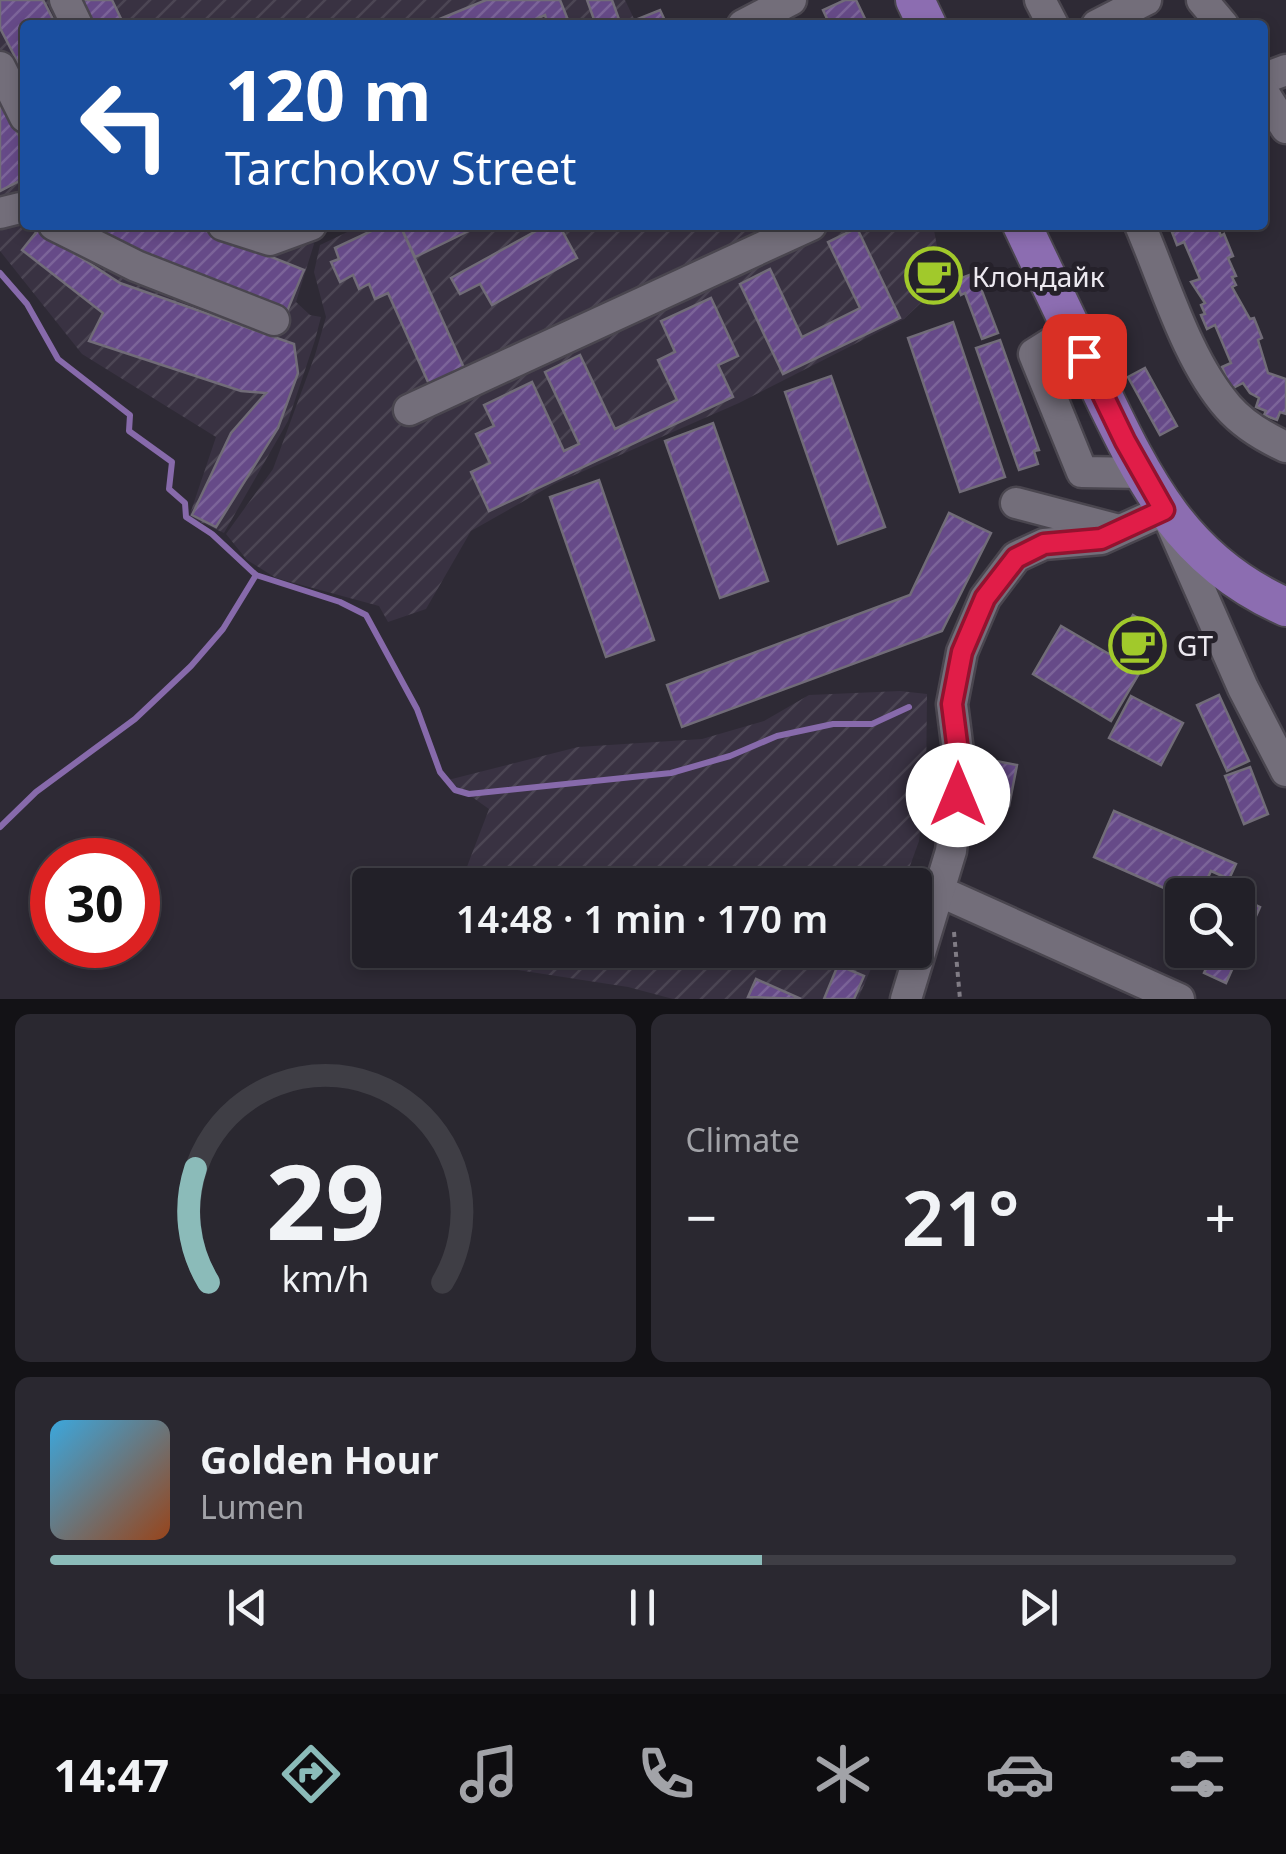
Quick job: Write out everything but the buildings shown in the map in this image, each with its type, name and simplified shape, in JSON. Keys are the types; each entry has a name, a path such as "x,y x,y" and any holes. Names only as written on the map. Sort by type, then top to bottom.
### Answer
{"main road":[{"path":"1024,230 1142,473 1164,510 1218,567 1286,607"}],"street":[{"path":"753,20 791,0"},
{"path":"1106,20 1146,0"},
{"path":"1202,0 1219,20"},
{"path":"0,67 20,107"},
{"path":"1268,100 1286,128"},
{"path":"64,230 136,266 274,320"},
{"path":"239,230 270,240 297,230"},
{"path":"409,410 801,230"},
{"path":"1142,230 1204,373 1230,410 1286,447"},
{"path":"1072,330 1034,354 1082,472 1142,473"},
{"path":"1016,503 1119,530"},
{"path":"906,999 944,894 952,851 960,767 952,704 962,652 985,598 1016,558 1044,544 1101,539 1164,510 1243,688 1286,771"},
{"path":"944,894 1179,999"}],"path":[{"path":"944,894 960,999"}],"shaded area":[{"path":"0,0 625,0 635,20 20,20 20,230 306,230 314,244 296,302 310,315 321,317 315,340 288,421 224,533 189,517 216,437 82,354 0,251"},
{"path":"352,230 934,230 940,262 915,269 924,300 904,319 739,403 554,484 471,531 426,609 388,622 379,606 276,578 247,560 226,534 273,469 315,355 326,317 314,272 320,245"},
{"path":"900,691 927,694 926,788 919,841 909,868 466,868 489,809 448,780 578,747 702,739 764,721 809,695"},
{"path":"871,968 858,999 673,999 628,987 511,969"}],"waterway":[{"path":"0,273 27,304 58,359 130,415 129,431 172,462 169,489 185,503 186,517 212,534 256,575 340,602 366,615 417,709 440,772 455,790 469,794 671,773 730,756 777,736 833,724 872,724 909,707"},
{"path":"0,827 36,792 135,719 191,666 223,629 256,575"}],"place":[{"name":"Клондайк","path":"933,276"},
{"name":"GT","path":"1138,645"}],"route":[{"path":"958,795 960,767 952,704 962,652 985,598 1016,558 1044,544 1101,539 1164,510 1084,356"}]}
